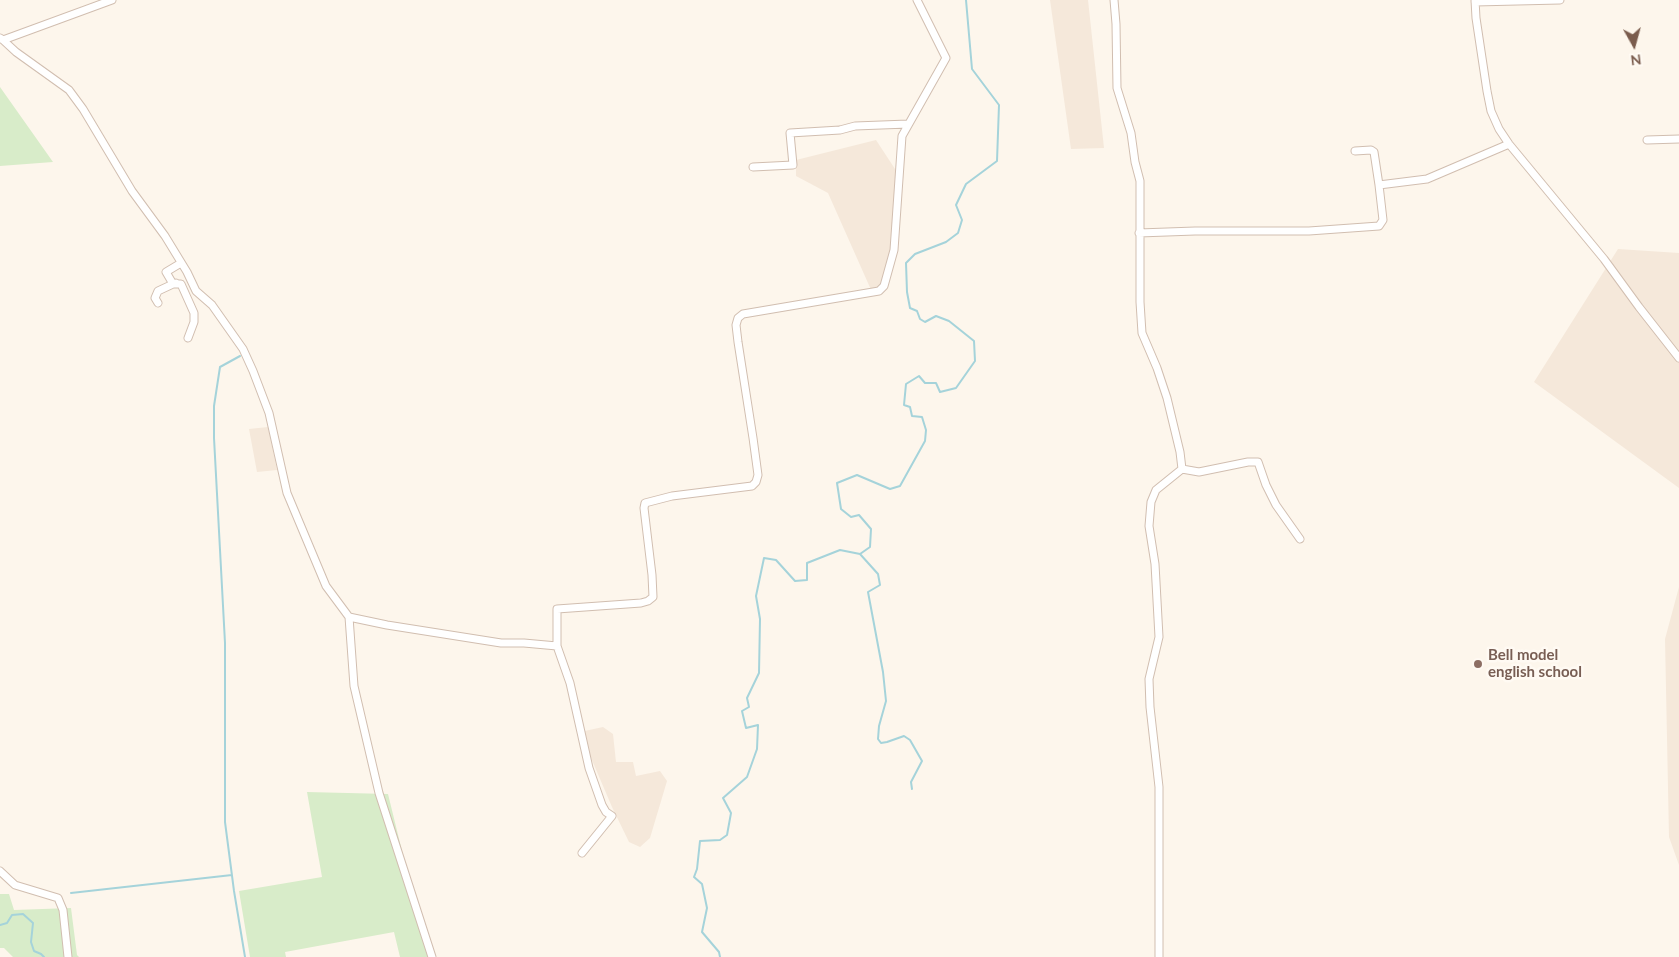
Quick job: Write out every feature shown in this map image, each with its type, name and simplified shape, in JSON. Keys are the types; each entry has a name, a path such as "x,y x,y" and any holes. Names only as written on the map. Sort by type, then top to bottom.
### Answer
{"street":[{"path":"112,0 2,39 16,52 69,90 83,109 132,192 164,236 196,291 212,305 243,350 253,371 269,413 287,493 326,586 349,617 354,686 379,793 432,957"},
{"path":"582,852 612,816 606,812 602,805 588,768 570,683 557,646 557,609 641,603 653,597 645,504 672,496 752,486 756,482 758,475 754,438 738,342 736,325 738,318 743,314 879,291 884,286 894,250 902,136 946,58 917,0"},
{"path":"1114,0 1117,88 1131,133 1140,181 1139,233 1142,333 1167,398 1180,452 1182,469"},
{"path":"1560,0 1475,1 1488,98 1492,111 1499,129 1510,144 1604,259 1679,358"},
{"path":"753,167 792,165 790,133 840,130 854,126 908,124"},
{"path":"1648,140 1679,139"},
{"path":"1379,185 1427,179 1510,144"},
{"path":"1139,233 1309,231 1379,226 1383,220 1374,152 1371,150 1355,151"},
{"path":"174,284 166,272 181,263"},
{"path":"158,303 155,298 158,291 189,277"},
{"path":"174,284 181,284 193,306 194,322 188,338"},
{"path":"1159,957 1160,787 1150,707 1149,680 1159,637 1154,564 1149,526 1151,502 1156,490 1182,469 1199,472 1248,462 1258,462 1266,485 1276,505 1300,539"},
{"path":"349,617 501,643 557,646"},
{"path":"0,871 15,885 58,898 63,910 68,957"}],"shaded area":[{"path":"1050,0 1088,0 1104,148 1071,149"},
{"path":"876,140 897,172 891,249 881,289 872,292 828,193 796,176 796,160"},
{"path":"1618,249 1679,253 1679,488 1534,382"},
{"path":"268,427 277,470 257,472 249,429"},
{"path":"1679,587 1679,865 1669,837 1665,639"},
{"path":"603,727 613,734 616,762 633,762 636,776 660,771 667,781 650,838 640,847 629,842 580,732"}],"green space":[{"path":"0,87 53,162 0,166"},
{"path":"307,792 388,794 428,957 400,957 394,932 285,952 286,957 250,957 239,891 322,877"},
{"path":"0,894 9,894 14,910 71,908 77,955 79,957 13,957 4,948 0,948"}],"waterway":[{"path":"720,957 719,952 702,932 707,908 702,884 694,877 697,869 700,841 720,840 727,835 731,813 723,798 747,777 757,749 758,725 746,728 742,711 749,707 747,698 759,673 760,619 756,596 764,558 776,560 795,581 807,580 807,563 840,550 860,554 870,547 871,529 859,515 851,517 841,509 837,483 857,475 890,489 900,486 925,441 926,430 922,417 912,416 910,407 904,405 906,384 919,376 925,383 936,383 940,392 956,388 975,361 974,341 949,321 936,316 925,322 920,319 917,311 910,308 907,292 906,263 915,254 946,242 958,233 962,220 956,205 966,184 997,161 999,105 972,69 966,0"},
{"path":"240,356 220,367 214,406 214,438 225,643 225,822 245,957"},
{"path":"860,554 878,574 880,585 868,592 883,672 886,701 879,726 878,739 881,743 904,736 910,740 922,761 911,782 912,789"},
{"path":"71,893 232,875"},
{"path":"0,925 7,923 12,915 23,914 33,923 31,942 34,951 44,957"}],"place":[{"name":"Bell model english school","path":"1478,664"}]}
